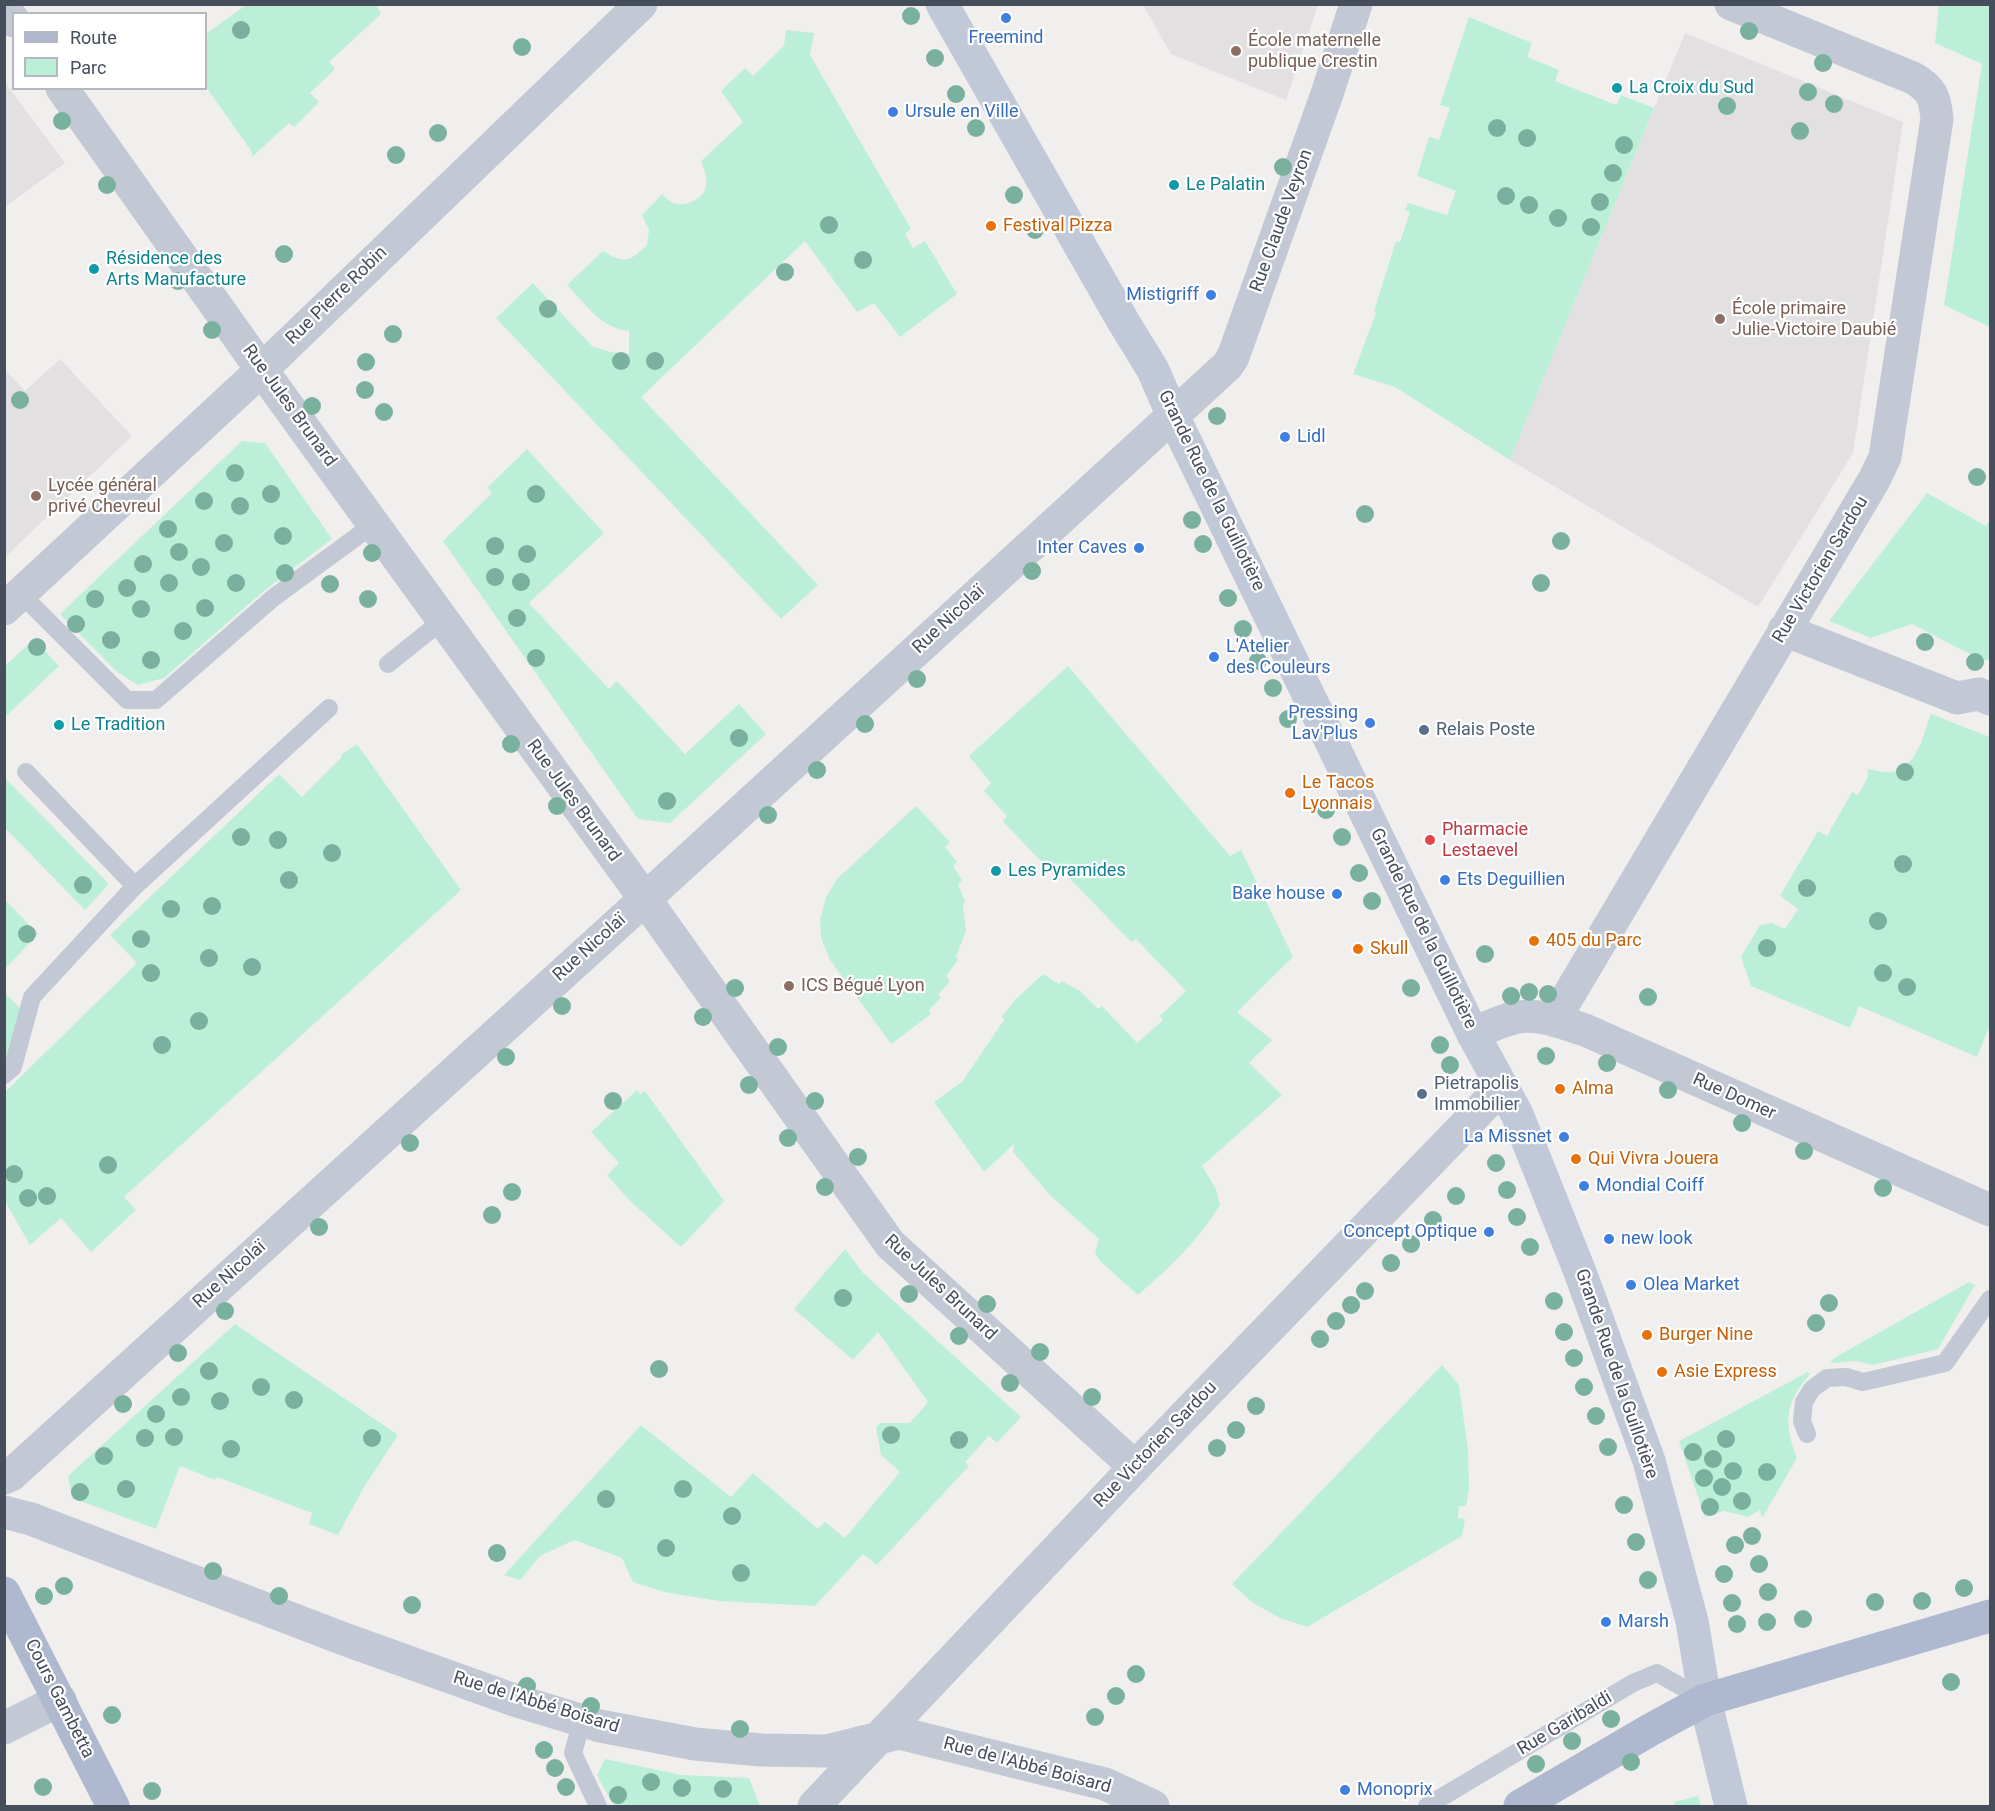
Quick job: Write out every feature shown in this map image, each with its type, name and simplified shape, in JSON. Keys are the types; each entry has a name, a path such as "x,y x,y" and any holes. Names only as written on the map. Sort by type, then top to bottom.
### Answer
{"main road":[{"name":"Grande Rue de la Guillotière","path":"942,4 1153,370 1173,416 1473,1034 1517,1114 1580,1272 1649,1461 1692,1621 1705,1700 1731,1806"},
{"name":"Cours Gambetta","path":"4,1593 113,1806"},
{"path":"1520,1806 1705,1700 1990,1616"}],"street":[{"name":"Rue Pierre Robin","path":"13,602 261,369 641,4"},
{"name":"Rue Claude Veyron","path":"1173,416 1227,366 1233,357 1328,91 1356,4"},
{"name":"Rue Victorien Sardou","path":"1554,1020 1874,480 1885,457 1937,119 1933,94 1925,85 1913,78 1731,4"},
{"name":"Rue Jules Brunard","path":"63,90 261,369 645,899 890,1244 1135,1467"},
{"name":"Rue Nicolaï","path":"4,1478 20,1467 1173,416"},
{"path":"1784,630 1957,698 1979,694 1990,699"},
{"name":"Rue Domer","path":"1473,1034 1515,1017 1554,1020 1585,1030 1990,1210"},
{"name":"Rue Victorien Sardou","path":"814,1806 1135,1467 1502,1087"},
{"name":"Rue de l'Abbé Boisard","path":"4,1512 31,1519 344,1639 518,1701 582,1721 695,1744 761,1750 827,1751 898,1733 1105,1784 1153,1806"},
{"path":"4,1728 60,1700"}],"lane":[{"path":"13,602 127,700 156,700 273,598 374,524"},
{"path":"388,664 443,621"},
{"path":"4,1075 13,1067 32,997 135,886 329,708"},
{"path":"26,772 135,886"},
{"path":"1807,1434 1802,1421 1804,1402 1812,1389 1827,1378 1846,1377 1863,1382 1945,1363 1990,1299"},
{"name":"Rue Garibaldi","path":"1427,1806 1633,1683 1657,1673 1705,1700"},
{"path":"582,1721 573,1754 598,1806"}],"shaded area":[{"name":"École maternelle publique Crestin","path":"1143,5 1318,5 1286,100 1171,54"},
{"name":"École primaire Julie-Victoire Daubié","path":"1685,33 1903,122 1853,453 1758,607 1510,460"},
{"path":"4,81 65,163 5,207 4,207"},
{"name":"Lycée général privé Chevreul","path":"60,359 132,436 5,557 5,370 25,391"}],"green space":[{"path":"246,5 376,5 381,14 329,62 335,69 310,93 319,102 294,127 289,123 252,157 252,152 207,88 207,33"},
{"path":"1939,5 1990,5 1990,327 1944,305 1982,64 1935,43"},
{"path":"1469,17 1532,43 1527,57 1559,70 1555,81 1616,105 1621,95 1654,108 1510,460 1395,387 1353,374 1376,313 1374,311 1396,241 1400,242 1410,212 1405,210 1408,203 1447,215 1456,191 1417,176 1429,137 1439,140 1450,108 1440,105"},
{"path":"786,30 814,33 810,55 911,229 905,234 913,248 925,241 957,294 900,337 874,303 857,312 805,241 641,397 818,585 781,619 496,318 533,283 592,346 610,352 629,354 629,331 619,329 602,320 567,285 603,251 616,258 626,259 641,251 647,245 649,230 642,215 662,194 677,204 692,202 700,197 706,182 706,174 701,161 743,122 721,91 745,68 753,76 784,46"},
{"path":"242,441 265,443 332,539 265,590 164,678 138,685 117,672 60,614"},
{"path":"527,449 604,533 529,603 609,689 617,681 685,754 739,704 766,734 670,823 638,819 443,541 492,493 487,488"},
{"path":"1927,493 1986,526 1990,519 1990,659 1983,661 1912,624 1871,638 1829,621"},
{"path":"34,639 59,666 5,717 5,666"},
{"path":"1068,666 1230,856 1241,850 1293,957 1237,1012 1272,1040 1249,1063 1282,1095 1202,1166 1216,1189 1220,1205 1203,1230 1161,1275 1138,1295 1099,1260 1095,1252 1099,1239 1050,1195 1013,1152 1014,1144 984,1172 934,1102 962,1082 1004,1020 1002,1016 1015,1000 1043,974 1059,984 1062,981 1080,991 1098,1009 1102,1006 1137,1043 1163,1020 1160,1016 1186,991 1136,939 1131,942 1055,863 1049,869 1007,826 1003,821 1007,816 984,791 991,783 969,756"},
{"path":"1931,714 1990,737 1990,1025 1977,1057 1859,1006 1850,1028 1751,986 1741,957 1760,925 1772,923 1785,929 1798,909 1780,896 1818,831 1827,836 1852,792 1858,795 1868,777 1867,769 1893,772 1910,762 1919,747"},
{"path":"357,744 461,890 124,1197 136,1210 91,1252 61,1218 30,1245 5,1201 5,1092 137,963 110,935 279,774 302,797 341,758 341,755"},
{"path":"4,777 109,884 85,910 5,828"},
{"path":"916,806 950,842 945,847 957,862 953,866 962,880 958,885 965,901 963,905 966,931 956,957 958,960 946,976 950,981 938,995 941,998 929,1010 931,1014 891,1044 830,960 821,938 820,920 826,897 837,879"},
{"path":"5,900 38,934 4,969"},
{"path":"5,993 20,1008 5,1065"},
{"path":"637,1090 640,1094 645,1091 724,1201 681,1247 629,1200 607,1175 619,1163 591,1132"},
{"path":"845,1249 863,1273 1021,1417 997,1443 989,1436 965,1462 969,1466 877,1565 863,1554 815,1606 720,1601 664,1592 633,1582 622,1558 574,1540 540,1556 520,1580 504,1575 641,1425 731,1497 753,1473 818,1529 825,1522 845,1538 900,1472 881,1455 876,1427 881,1423 910,1423 928,1402 878,1332 853,1360 794,1309"},
{"path":"1969,1282 1975,1285 1938,1349 1873,1365 1857,1361 1830,1363 1834,1358"},
{"path":"235,1324 398,1435 364,1487 338,1535 309,1524 312,1513 217,1477 215,1480 180,1466 156,1529 72,1498 68,1476"},
{"path":"1442,1365 1459,1385 1468,1450 1469,1489 1466,1506 1459,1506 1458,1518 1465,1519 1462,1536 1307,1627 1280,1618 1253,1603 1232,1584"},
{"path":"1808,1372 1810,1374 1795,1394 1789,1413 1788,1423 1797,1458 1762,1518 1760,1510 1748,1517 1724,1511 1705,1517 1679,1441"},
{"path":"605,1759 682,1775 749,1778 760,1806 614,1806 597,1775"},
{"path":"1698,1796 1701,1806 1675,1806 1674,1802"}],"place":[{"name":"Freemind","path":"1006,18"},
{"name":"École maternelle publique Crestin","path":"1236,51"},
{"name":"La Croix du Sud","path":"1617,88"},
{"name":"Ursule en Ville","path":"893,112"},
{"name":"Le Palatin","path":"1174,185"},
{"name":"Festival Pizza","path":"991,226"},
{"name":"Résidence des Arts Manufacture","path":"94,269"},
{"name":"Mistigriff","path":"1211,295"},
{"name":"École primaire Julie-Victoire Daubié","path":"1720,319"},
{"name":"Lidl","path":"1285,437"},
{"name":"Lycée général privé Chevreul","path":"36,496"},
{"name":"Inter Caves","path":"1139,548"},
{"name":"L'Atelier des Couleurs","path":"1214,657"},
{"name":"Pressing Lav'Plus","path":"1370,723"},
{"name":"Le Tradition","path":"59,725"},
{"name":"Relais Poste","path":"1424,730"},
{"name":"Le Tacos Lyonnais","path":"1290,793"},
{"name":"Pharmacie Lestaevel","path":"1430,840"},
{"name":"Les Pyramides","path":"996,871"},
{"name":"Ets Deguillien","path":"1445,880"},
{"name":"Bake house","path":"1337,894"},
{"name":"405 du Parc","path":"1534,941"},
{"name":"Skull","path":"1358,949"},
{"name":"ICS Bégué Lyon","path":"789,986"},
{"name":"Alma","path":"1560,1089"},
{"name":"Pietrapolis Immobilier","path":"1422,1094"},
{"name":"La Missnet","path":"1564,1137"},
{"name":"Qui Vivra Jouera","path":"1576,1159"},
{"name":"Mondial Coiff","path":"1584,1186"},
{"name":"Concept Optique","path":"1489,1232"},
{"name":"new look","path":"1609,1239"},
{"name":"Olea Market","path":"1631,1285"},
{"name":"Burger Nine","path":"1647,1335"},
{"name":"Asie Express","path":"1662,1372"},
{"name":"Marsh","path":"1606,1622"},
{"name":"Monoprix","path":"1345,1790"}]}
